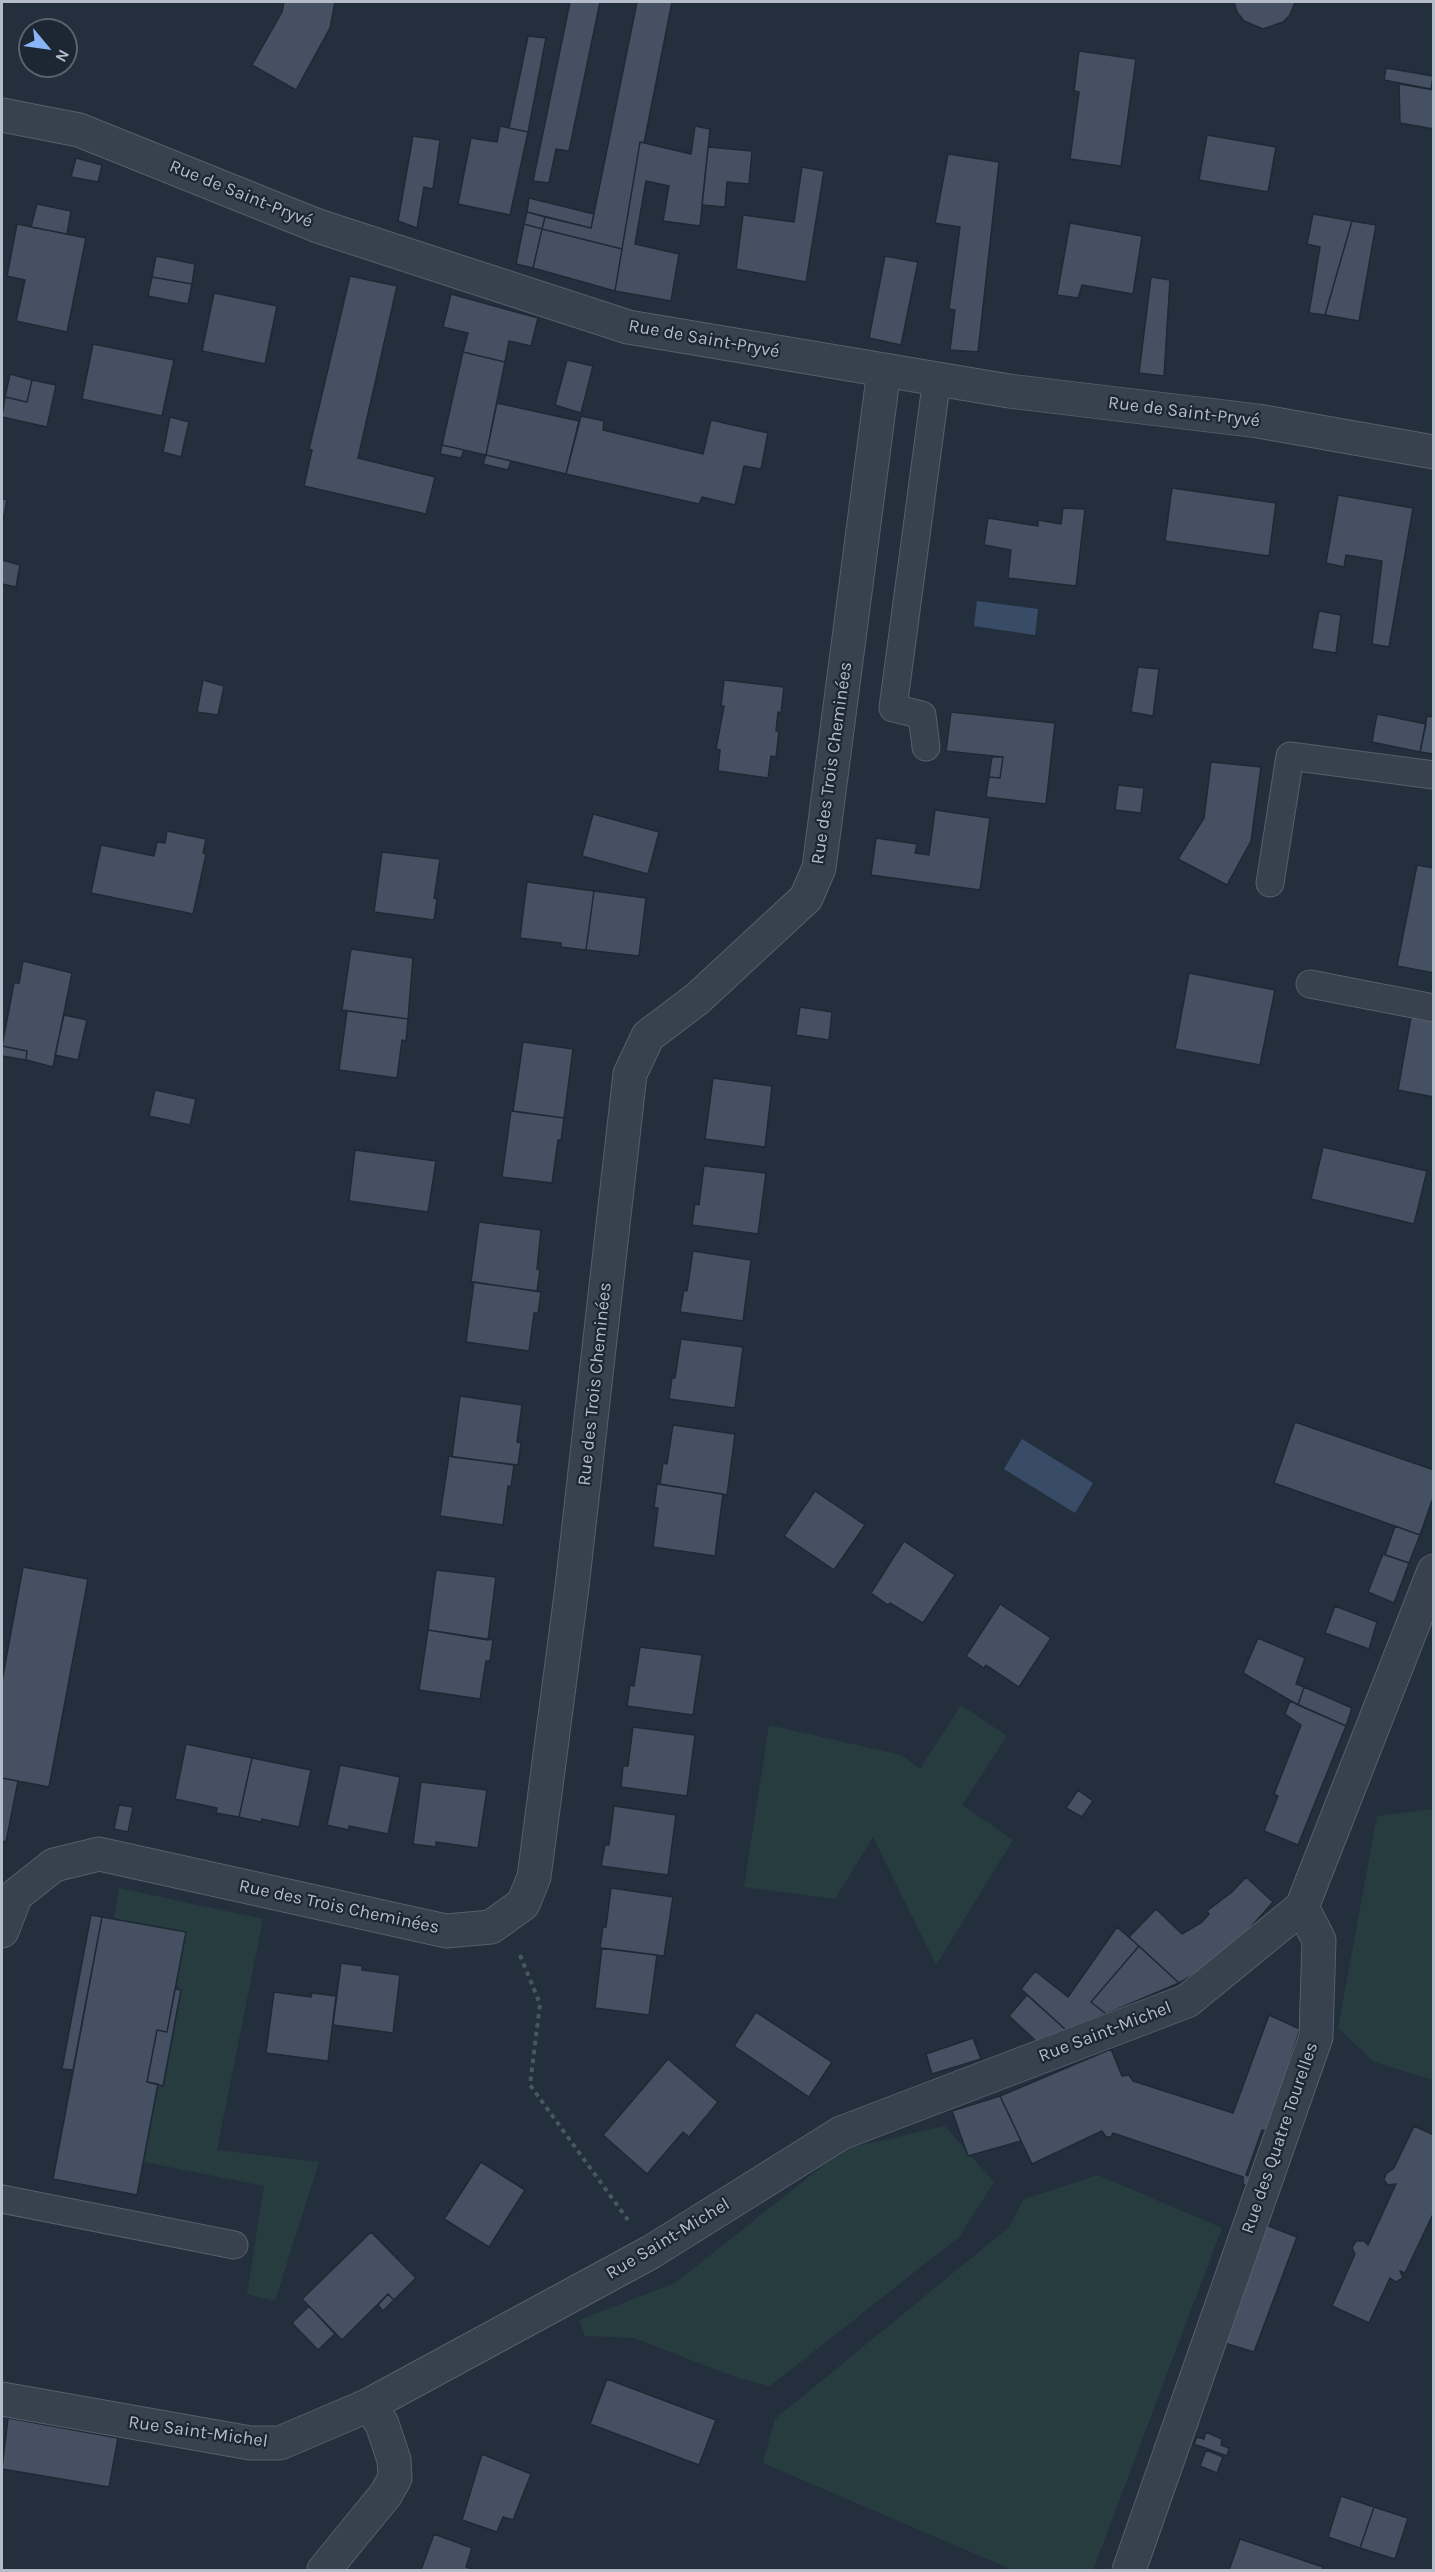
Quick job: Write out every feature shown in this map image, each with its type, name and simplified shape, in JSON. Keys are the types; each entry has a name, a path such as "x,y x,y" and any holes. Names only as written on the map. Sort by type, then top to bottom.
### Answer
{"street":[{"name":"Rue de Saint-Pryvé","path":"2,115 79,129 318,226 628,327 1009,391 1258,421 1434,452"},
{"name":"Rue des Trois Cheminées","path":"2,1931 16,1895 54,1865 99,1854 446,1931 491,1927 523,1904 534,1877 572,1587 630,1074 648,1036 697,999 806,898 819,868 884,370"},
{"path":"1302,1907 1434,1571"},
{"name":"Rue Saint-Michel","path":"2,2399 250,2443 280,2443 305,2434 369,2405 651,2252 841,2133 1186,2001 1302,1907"},
{"name":"Rue des Quatre Tourelles","path":"1129,2571 1316,2037 1319,1940 1302,1907"},
{"path":"324,2571 386,2494 395,2478 394,2460 382,2424 369,2405"}],"lane":[{"path":"926,747 922,715 893,708 937,378"},
{"path":"1270,883 1290,756 1434,775"},
{"path":"1310,984 1434,1008"},
{"path":"2,2199 234,2245"}],"path":[{"path":"504,1917 540,2004 530,2085 651,2252"}],"green space":[{"path":"961,1705 1007,1736 962,1805 1013,1840 936,1965 873,1837 835,1899 744,1887 769,1725 901,1755 920,1769"},
{"path":"1434,1809 1433,2080 1374,2062 1338,2028 1377,1816"},
{"path":"119,1888 263,1919 217,2150 319,2162 275,2301 247,2294 264,2186 144,2162 158,2084 164,2085 181,1990 176,1985 186,1932 114,1919"},
{"path":"945,2126 994,2182 959,2237 770,2386 738,2378 634,2338 585,2336 579,2320 675,2283 844,2149"},
{"path":"1098,2175 1222,2228 1093,2570 1013,2570 763,2463 775,2419 1008,2228 1024,2199"}],"water":[{"path":"977,601 1038,609 1035,635 974,626"},
{"path":"1022,1439 1093,1483 1075,1513 1004,1469"}],"building":[{"path":"284,2 335,2 330,28 296,90 252,65 282,12"},
{"path":"570,2 600,2 569,151 556,149 549,183 533,181"},
{"path":"637,2 672,2 644,143 640,142 622,249 542,229 545,217 591,228"},
{"path":"1234,2 1295,2 1290,15 1283,22 1263,29 1244,21 1237,12"},
{"path":"528,36 546,38 528,132 509,128"},
{"path":"1079,51 1136,59 1121,166 1070,159 1079,92 1074,91"},
{"path":"1386,68 1433,76 1431,89 1384,80"},
{"path":"1399,84 1434,90 1434,129 1400,123"},
{"path":"500,126 528,132 510,215 458,204 471,138 497,142"},
{"path":"695,126 710,129 700,226 663,221 669,186 646,181 635,244 679,254 671,301 615,291 640,142 691,154"},
{"path":"1207,135 1276,147 1268,192 1199,180"},
{"path":"413,136 440,140 433,189 424,187 417,228 398,221"},
{"path":"708,147 752,151 749,184 727,182 725,207 702,205"},
{"path":"948,154 999,162 978,352 950,350 955,310 949,309 960,227 935,223"},
{"path":"76,158 102,165 98,182 71,177"},
{"path":"802,167 824,171 806,282 736,269 743,215 794,222"},
{"path":"529,198 594,214 591,228 527,212"},
{"path":"37,204 71,211 67,234 31,227"},
{"path":"527,212 545,217 542,229 524,224"},
{"path":"1313,214 1352,221 1325,315 1309,313 1320,247 1307,244"},
{"path":"1352,221 1376,225 1359,321 1325,315"},
{"path":"1070,223 1142,236 1133,294 1082,285 1078,298 1057,295"},
{"path":"17,224 86,238 67,332 16,321 25,280 7,276"},
{"path":"524,224 542,229 533,268 516,264"},
{"path":"542,229 622,249 615,291 533,268"},
{"path":"156,256 195,264 192,284 152,277"},
{"path":"885,256 918,262 901,345 869,338"},
{"path":"350,276 397,286 358,458 435,477 426,514 304,486 312,450 309,449"},
{"path":"152,277 192,284 188,304 148,296"},
{"path":"1151,277 1170,280 1164,376 1139,373"},
{"path":"214,293 277,306 265,364 202,351"},
{"path":"451,294 538,318 531,346 509,341 505,362 463,352 468,333 443,327"},
{"path":"93,344 174,360 162,416 82,399"},
{"path":"463,352 505,362 486,455 442,445"},
{"path":"567,360 593,366 581,413 555,405"},
{"path":"10,374 32,380 27,402 5,397"},
{"path":"32,380 56,385 47,427 2,417 5,397 27,402"},
{"path":"497,403 579,421 566,474 486,455"},
{"path":"581,416 604,421 603,430 703,454 711,420 768,433 761,469 744,466 735,505 702,497 699,504 566,474"},
{"path":"170,417 189,422 181,457 163,452"},
{"path":"442,445 464,450 461,458 440,454"},
{"path":"486,455 511,461 508,470 483,464"},
{"path":"1172,488 1276,503 1269,556 1165,541"},
{"path":"1338,495 1413,508 1389,647 1372,644 1382,561 1346,555 1344,567 1326,563"},
{"path":"2,498 7,500 2,526"},
{"path":"1063,508 1085,509 1076,586 1008,578 1011,550 984,545 988,518 1038,526 1038,520 1061,524"},
{"path":"2,560 20,565 16,587 2,584"},
{"path":"1319,611 1341,615 1336,653 1312,649"},
{"path":"1138,667 1159,669 1153,716 1131,712"},
{"path":"203,680 224,686 218,715 197,712"},
{"path":"724,680 784,687 781,713 778,712 776,731 779,731 776,757 771,756 768,778 718,771 720,750 716,749 724,706 721,706"},
{"path":"951,712 1055,723 1046,804 986,797 989,777 1000,778 1003,757 946,751"},
{"path":"1377,714 1426,724 1420,752 1372,742"},
{"path":"1427,716 1434,717 1434,754 1420,752"},
{"path":"992,757 1003,757 1000,778 989,777"},
{"path":"1211,762 1261,767 1251,841 1227,885 1178,859 1204,818"},
{"path":"1118,785 1144,788 1141,813 1115,810"},
{"path":"935,810 990,818 980,890 871,875 876,838 917,844 915,853 929,855"},
{"path":"593,814 659,832 648,874 582,856"},
{"path":"167,831 206,839 203,853 206,854 193,914 91,893 101,845 154,856 157,842 165,843"},
{"path":"382,852 440,859 434,898 437,899 434,920 374,912"},
{"path":"1417,865 1434,868 1434,973 1397,966"},
{"path":"527,882 594,891 586,950 561,947 561,943 520,938"},
{"path":"594,891 646,898 639,956 586,950"},
{"path":"351,949 413,958 408,1019 342,1010"},
{"path":"23,961 72,973 53,1067 26,1060 27,1051 2,1046 14,983 19,983"},
{"path":"1189,973 1275,990 1260,1065 1175,1049"},
{"path":"800,1007 832,1012 829,1040 796,1035"},
{"path":"347,1011 408,1019 406,1041 402,1040 397,1078 339,1070"},
{"path":"64,1015 87,1020 78,1060 55,1055"},
{"path":"1411,1017 1434,1021 1434,1097 1398,1090"},
{"path":"523,1042 573,1049 564,1118 513,1111"},
{"path":"2,1046 27,1051 26,1060 2,1056"},
{"path":"713,1078 772,1086 765,1147 705,1139"},
{"path":"155,1090 196,1099 190,1125 149,1116"},
{"path":"511,1111 564,1118 561,1140 558,1140 552,1183 502,1177"},
{"path":"1323,1147 1427,1171 1414,1224 1311,1199"},
{"path":"355,1150 436,1161 428,1212 349,1201"},
{"path":"704,1166 766,1173 758,1234 692,1225 695,1204 699,1205"},
{"path":"479,1222 541,1230 537,1291 471,1282"},
{"path":"693,1251 751,1260 743,1321 680,1312 684,1290 687,1291"},
{"path":"474,1282 541,1292 538,1313 534,1313 529,1351 466,1342"},
{"path":"681,1339 743,1347 735,1408 669,1399"},
{"path":"460,1396 522,1405 517,1442 521,1443 518,1465 452,1457"},
{"path":"1295,1422 1434,1470 1434,1495 1420,1535 1274,1483"},
{"path":"673,1425 735,1434 727,1495 660,1484 663,1463 667,1464"},
{"path":"449,1456 514,1465 511,1487 508,1486 503,1525 440,1516"},
{"path":"657,1484 723,1494 715,1556 653,1547 658,1508 654,1508"},
{"path":"815,1491 865,1525 834,1570 784,1536"},
{"path":"1395,1526 1420,1535 1409,1563 1385,1555"},
{"path":"904,1541 955,1575 923,1623 890,1603 888,1605 871,1593"},
{"path":"1383,1554 1409,1563 1394,1603 1368,1592"},
{"path":"23,1567 88,1579 49,1787 2,1778 2,1681"},
{"path":"436,1570 496,1577 488,1640 428,1630"},
{"path":"1000,1604 1051,1638 1019,1687 986,1665 984,1668 966,1656"},
{"path":"1335,1606 1377,1622 1369,1649 1325,1633"},
{"path":"428,1630 493,1640 490,1661 486,1661 480,1699 419,1690"},
{"path":"1258,1638 1305,1658 1296,1684 1304,1687 1298,1705 1243,1673"},
{"path":"640,1647 702,1655 693,1715 627,1706 630,1685 634,1686"},
{"path":"1304,1687 1352,1708 1346,1726 1298,1705"},
{"path":"1290,1701 1346,1726 1298,1845 1264,1831 1278,1796 1274,1794 1301,1725 1285,1714"},
{"path":"633,1727 695,1735 687,1796 621,1787 623,1766 628,1766"},
{"path":"186,1744 252,1758 239,1817 216,1813 217,1808 175,1799"},
{"path":"252,1758 311,1770 299,1827 262,1819 261,1822 239,1817"},
{"path":"340,1765 400,1777 388,1834 349,1826 349,1830 327,1825"},
{"path":"2,1778 18,1781 6,1842 2,1841"},
{"path":"421,1782 487,1790 478,1848 436,1842 436,1847 413,1844"},
{"path":"1078,1790 1093,1801 1082,1817 1066,1808"},
{"path":"119,1805 133,1807 128,1832 114,1829"},
{"path":"614,1806 676,1815 668,1875 601,1866 605,1845 609,1845"},
{"path":"1246,1877 1273,1902 1225,1956 1179,1983 1129,1937 1156,1909 1182,1934 1202,1922 1209,1914 1207,1911 1232,1892"},
{"path":"611,1888 673,1897 664,1956 600,1948 603,1927 606,1927"},
{"path":"91,1915 102,1917 73,2070 62,2069"},
{"path":"102,1917 186,1932 167,2032 157,2030 147,2082 158,2084 137,2195 53,2179"},
{"path":"1117,1927 1139,1946 1091,2002 1106,2014 1066,2030 1021,1989 1035,1971 1068,1997"},
{"path":"1139,1946 1179,1983 1106,2014 1091,2002"},
{"path":"602,1948 657,1955 649,2015 595,2008"},
{"path":"341,1963 362,1966 362,1970 400,1975 393,2033 333,2025"},
{"path":"175,1989 181,1990 163,2086 147,2082 157,2030 167,2032"},
{"path":"274,1992 311,1997 312,1993 336,1996 328,2061 266,2053"},
{"path":"1027,1995 1066,2030 1036,2041 1009,2016"},
{"path":"756,2012 832,2062 809,2097 734,2046"},
{"path":"1269,2015 1300,2029 1268,2131 1262,2130 1246,2175 1251,2177 1247,2186 1243,2184 1243,2177 1113,2133 1111,2137 1106,2137 1102,2131 1032,2164 1000,2096 1111,2049 1122,2076 1129,2075 1133,2081 1233,2113"},
{"path":"973,2038 981,2059 932,2074 926,2054"},
{"path":"668,2059 718,2102 689,2137 683,2132 647,2174 603,2135"},
{"path":"1000,2096 1021,2141 968,2156 952,2111"},
{"path":"1414,2126 1434,2135 1434,2212 1405,2273 1400,2271 1403,2278 1396,2282 1390,2278 1369,2323 1332,2306 1355,2254 1352,2248 1356,2241 1364,2241 1368,2245 1396,2184 1388,2185 1384,2180 1386,2174 1394,2168"},
{"path":"481,2162 525,2190 489,2247 444,2219"},
{"path":"1261,2223 1297,2237 1254,2352 1218,2341"},
{"path":"371,2232 416,2278 394,2300 388,2294 342,2340 302,2299"},
{"path":"388,2294 394,2300 383,2311 378,2305"},
{"path":"309,2306 335,2334 318,2350 292,2323"},
{"path":"607,2379 716,2420 699,2465 590,2424"},
{"path":"8,2418 118,2438 109,2487 2,2469"},
{"path":"1206,2432 1222,2439 1221,2445 1229,2448 1227,2456 1194,2444 1197,2437 1204,2439"},
{"path":"1206,2450 1223,2457 1217,2473 1200,2466"},
{"path":"482,2454 531,2474 513,2520 503,2517 497,2532 462,2520"},
{"path":"1341,2496 1374,2507 1360,2548 1328,2537"},
{"path":"1374,2507 1408,2518 1395,2559 1360,2548"},
{"path":"434,2534 472,2548 466,2567 475,2570 421,2570"},
{"path":"1240,2539 1323,2567 1322,2570 1229,2570"}]}
